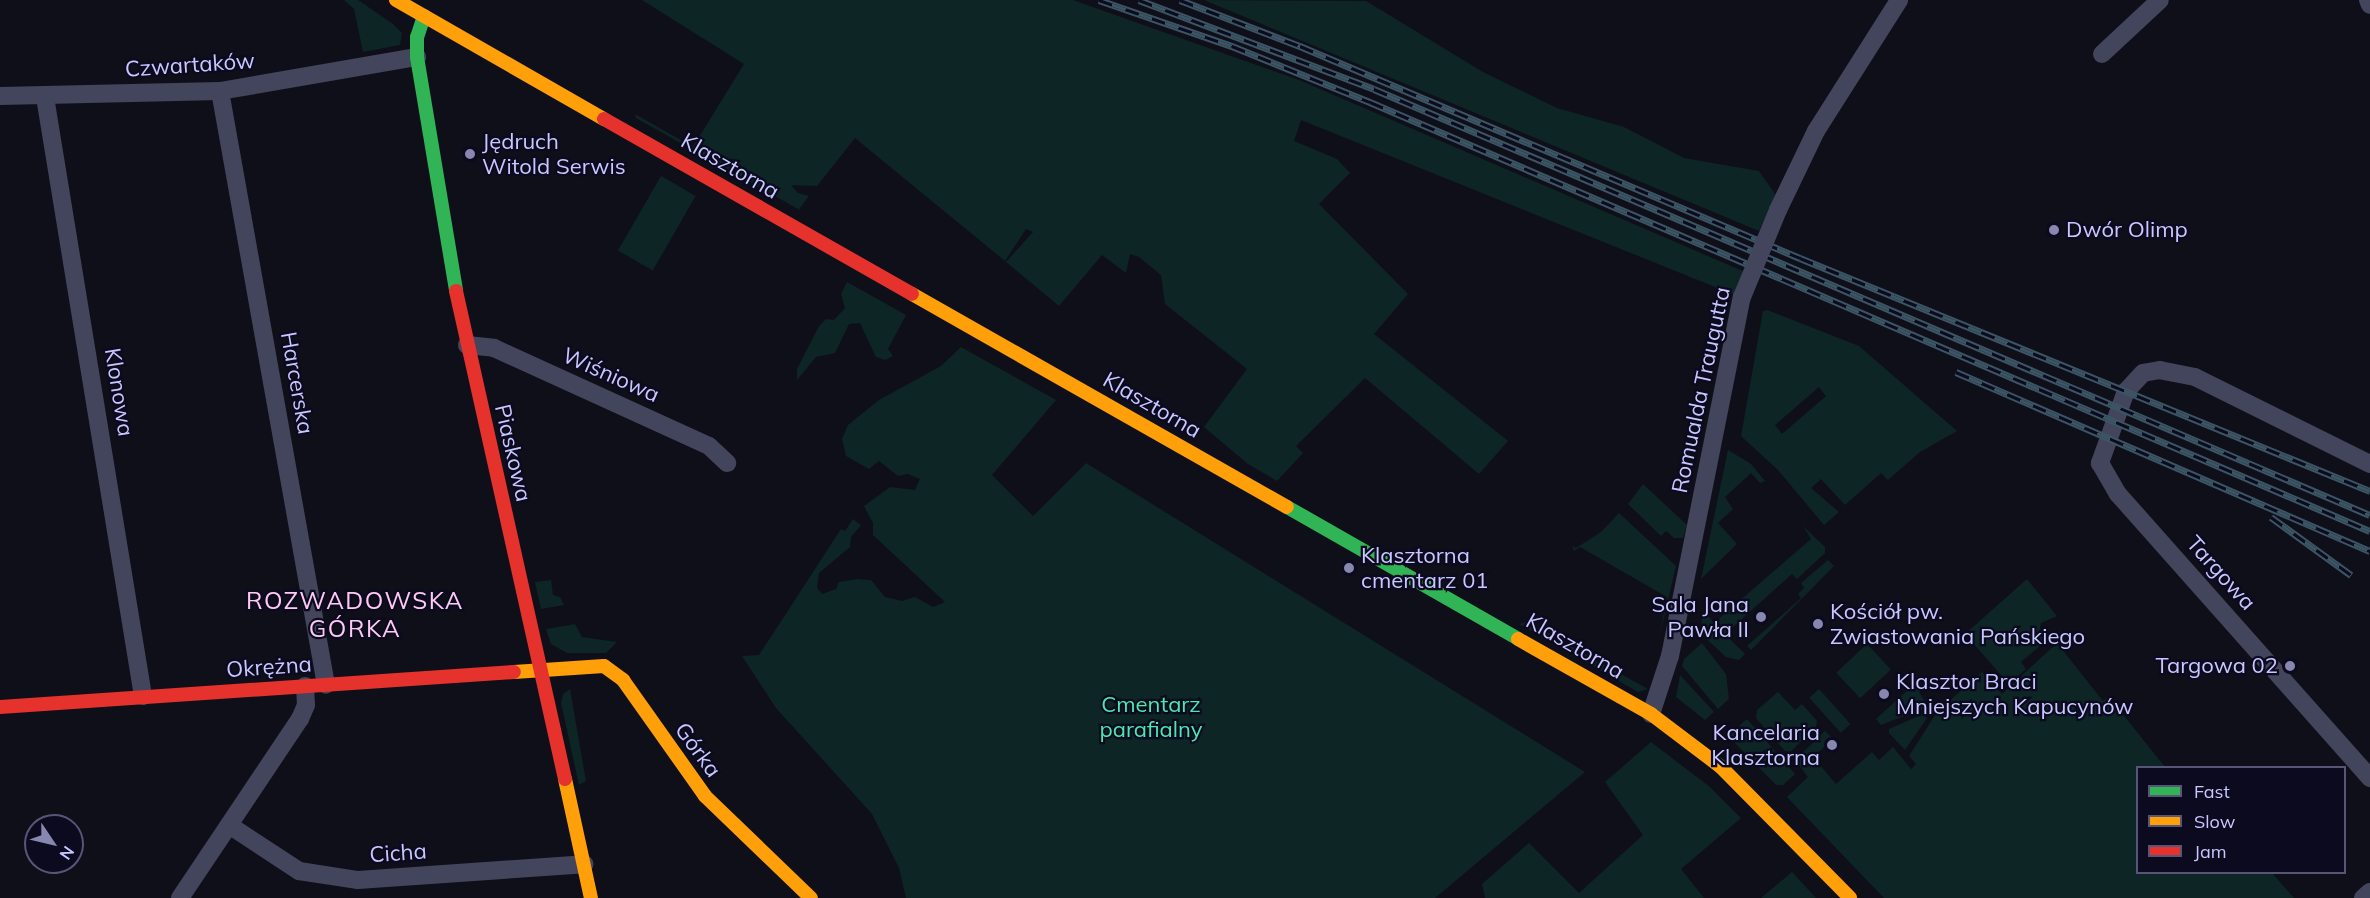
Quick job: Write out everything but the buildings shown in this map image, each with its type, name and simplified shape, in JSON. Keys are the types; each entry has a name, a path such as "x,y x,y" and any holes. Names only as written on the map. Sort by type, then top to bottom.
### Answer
{"street":[{"name":"Klasztorna","path":"396,0 1651,714 1737,783 1850,898"},
{"name":"Romualda Traugutta","path":"1651,714 1670,656 1742,297 1778,210 1816,131 1899,0"},
{"path":"2102,54 2160,0"},
{"path":"2368,0 2370,5"},
{"name":"Piaskowa","path":"424,16 418,30 417,57 444,238 591,898"},
{"name":"Czwartaków","path":"0,96 45,97 220,91 417,57"},
{"name":"Harcerska","path":"220,91 326,684"},
{"name":"Klonowa","path":"45,97 143,696"},
{"name":"Wiśniowa","path":"467,345 494,348 709,446 727,464"},
{"name":"Targowa","path":"2370,464 2195,377 2160,370 2143,373 2132,381 2101,454 2103,475 2370,778"},
{"name":"Górka","path":"541,672 593,666 618,674 697,786 811,898"},
{"name":"Okrężna","path":"0,707 326,684 541,672"},
{"path":"180,898 300,719 306,705 305,686"},
{"name":"Cicha","path":"230,825 299,871 358,880 584,864"},
{"path":"2363,898 2370,892"}],"green space":[{"path":"344,0 358,0 393,24 402,33 400,45 363,52 354,9"},
{"path":"642,0 1073,0 1299,80 1745,272 1735,295 1301,120 1294,141 1337,159 1350,173 1319,204 1408,294 1374,334 1508,441 1479,474 1365,378 1296,446 1303,453 1277,481 1248,464 1204,427 1247,369 1165,304 1161,275 1139,257 1130,254 1126,273 1102,255 1059,306 1006,262 1033,232 1026,229 1005,261 855,138 817,186 791,185 798,193 809,196 799,209 807,214 636,118 635,114 693,147 744,64"},
{"path":"1204,0 1366,1 1483,72 1557,108 1624,127 1684,158 1759,171 1775,194 1773,202 1759,231"},
{"path":"661,176 696,196 653,270 618,250"},
{"path":"847,282 906,315 888,349 893,356 885,360 876,357 860,323 849,324 835,353 816,357 797,380 797,369 819,326 826,319 834,320 845,308 841,294"},
{"path":"1767,310 1859,346 1957,431 1920,452 1888,480 1881,473 1845,505 1821,479 1811,488 1839,512 1824,525 1778,470 1741,436 1763,311","holes":["1819,387 1826,396 1782,434 1775,425"]},
{"name":"Cmentarz parafialny","path":"961,347 1056,400 992,475 1033,516 1086,463 1585,772 1435,898 906,898 899,868 872,814 776,708 742,656 759,655 841,529 845,531 853,519 861,525 851,537 850,547 819,573 817,588 822,594 836,589 839,582 857,579 871,580 885,597 902,601 915,597 933,607 945,602 873,535 873,523 864,506 890,487 915,490 920,479 908,474 898,476 879,461 869,469 846,456 842,439 848,425 879,400 941,366"},
{"path":"1728,450 1751,464 1765,481 1760,483 1751,473 1725,497 1733,509 1718,523 1737,544 1701,579"},
{"path":"1643,484 1687,525 1683,538 1674,538 1666,531 1661,536 1628,504"},
{"path":"1619,513 1676,566 1659,639 1667,597 1580,547 1574,551 1572,546 1576,548 1601,532"},
{"path":"1803,526 1825,547 1825,553 1797,579 1792,574 1725,634 1745,654 1739,660 1726,657 1701,634 1702,614 1704,611 1714,623 1811,539"},
{"path":"1828,560 1834,566 1751,650 1747,646 1801,598 1798,594 1804,588 1801,583"},
{"path":"2027,579 2057,616 2041,623 2039,633 2046,641 2021,662 2026,669 2009,684 1965,634"},
{"path":"551,580 553,595 560,597 564,605 541,609 535,582"},
{"path":"1528,621 1648,689 1638,692 1519,624"},
{"path":"575,624 582,637 617,642 606,653 567,653 551,644 546,629"},
{"path":"1702,643 1726,674 1729,699 1718,709 1682,666 1684,659"},
{"path":"2057,643 2103,701 2109,697 2164,766 2136,766 2136,874 2273,874 2294,898 1884,898 1787,797 1808,777 1795,760 1825,731 1833,739 1813,757 1836,784 1872,752 1879,760 1893,747 1911,769 1916,764 1909,756 1937,712 1982,672 2002,694"},
{"path":"1867,644 1891,670 1860,698 1836,673"},
{"path":"1680,675 1714,712 1705,720 1676,697"},
{"path":"1918,681 1924,688 1919,692 1928,707 1881,725 1876,719"},
{"path":"570,689 586,781 579,785 561,703 563,694"},
{"path":"1819,689 1850,724 1841,733 1809,698"},
{"path":"1778,692 1795,710 1802,704 1817,721 1816,727 1790,752 1785,751 1756,718 1757,710"},
{"path":"1923,714 1927,718 1905,750 1889,733 1889,729"},
{"path":"1747,719 1795,774 1783,785 1776,785 1728,736"},
{"path":"1651,742 1710,787 1741,818 1681,869 1704,898 1485,898 1482,884 1529,843 1579,893 1643,835 1605,782"},
{"path":"1792,872 1816,898 1761,898"}],"railway":[{"path":"1099,0 1232,46 1370,102 2370,531"},
{"path":"1139,0 1374,89 2370,515"},
{"path":"1180,0 1300,46 1800,258 2370,491"},
{"path":"1956,372 2370,551"},
{"path":"2271,517 2351,575"}],"traffic: fast":[{"path":"424,16 417,37 417,57 456,291"},
{"path":"1287,507 1518,639"}],"traffic: slow":[{"path":"396,0 604,119"},
{"path":"912,294 1287,507"},
{"path":"1518,639 1651,714 1721,767 1850,898"},
{"path":"514,672 604,666 623,680 705,796 811,898"},
{"path":"565,779 591,898"}],"traffic: jam":[{"path":"604,119 912,294"},
{"path":"456,291 565,779"},
{"path":"0,707 514,672"}],"place":[{"name":"Jędruch Witold Serwis","path":"470,154"},
{"name":"Dwór Olimp","path":"2054,230"},
{"name":"Klasztorna cmentarz 01","path":"1349,568"},
{"name":"Sala Jana Pawła II","path":"1761,617"},
{"name":"Kościół pw. Zwiastowania Pańskiego","path":"1818,624"},
{"name":"Targowa 02","path":"2290,666"},
{"name":"Klasztor Braci Mniejszych Kapucynów","path":"1884,694"},
{"name":"Kancelaria Klasztorna","path":"1832,745"}],"district":[{"name":"ROZWADOWSKA GÓRKA","path":"355,615"}]}
